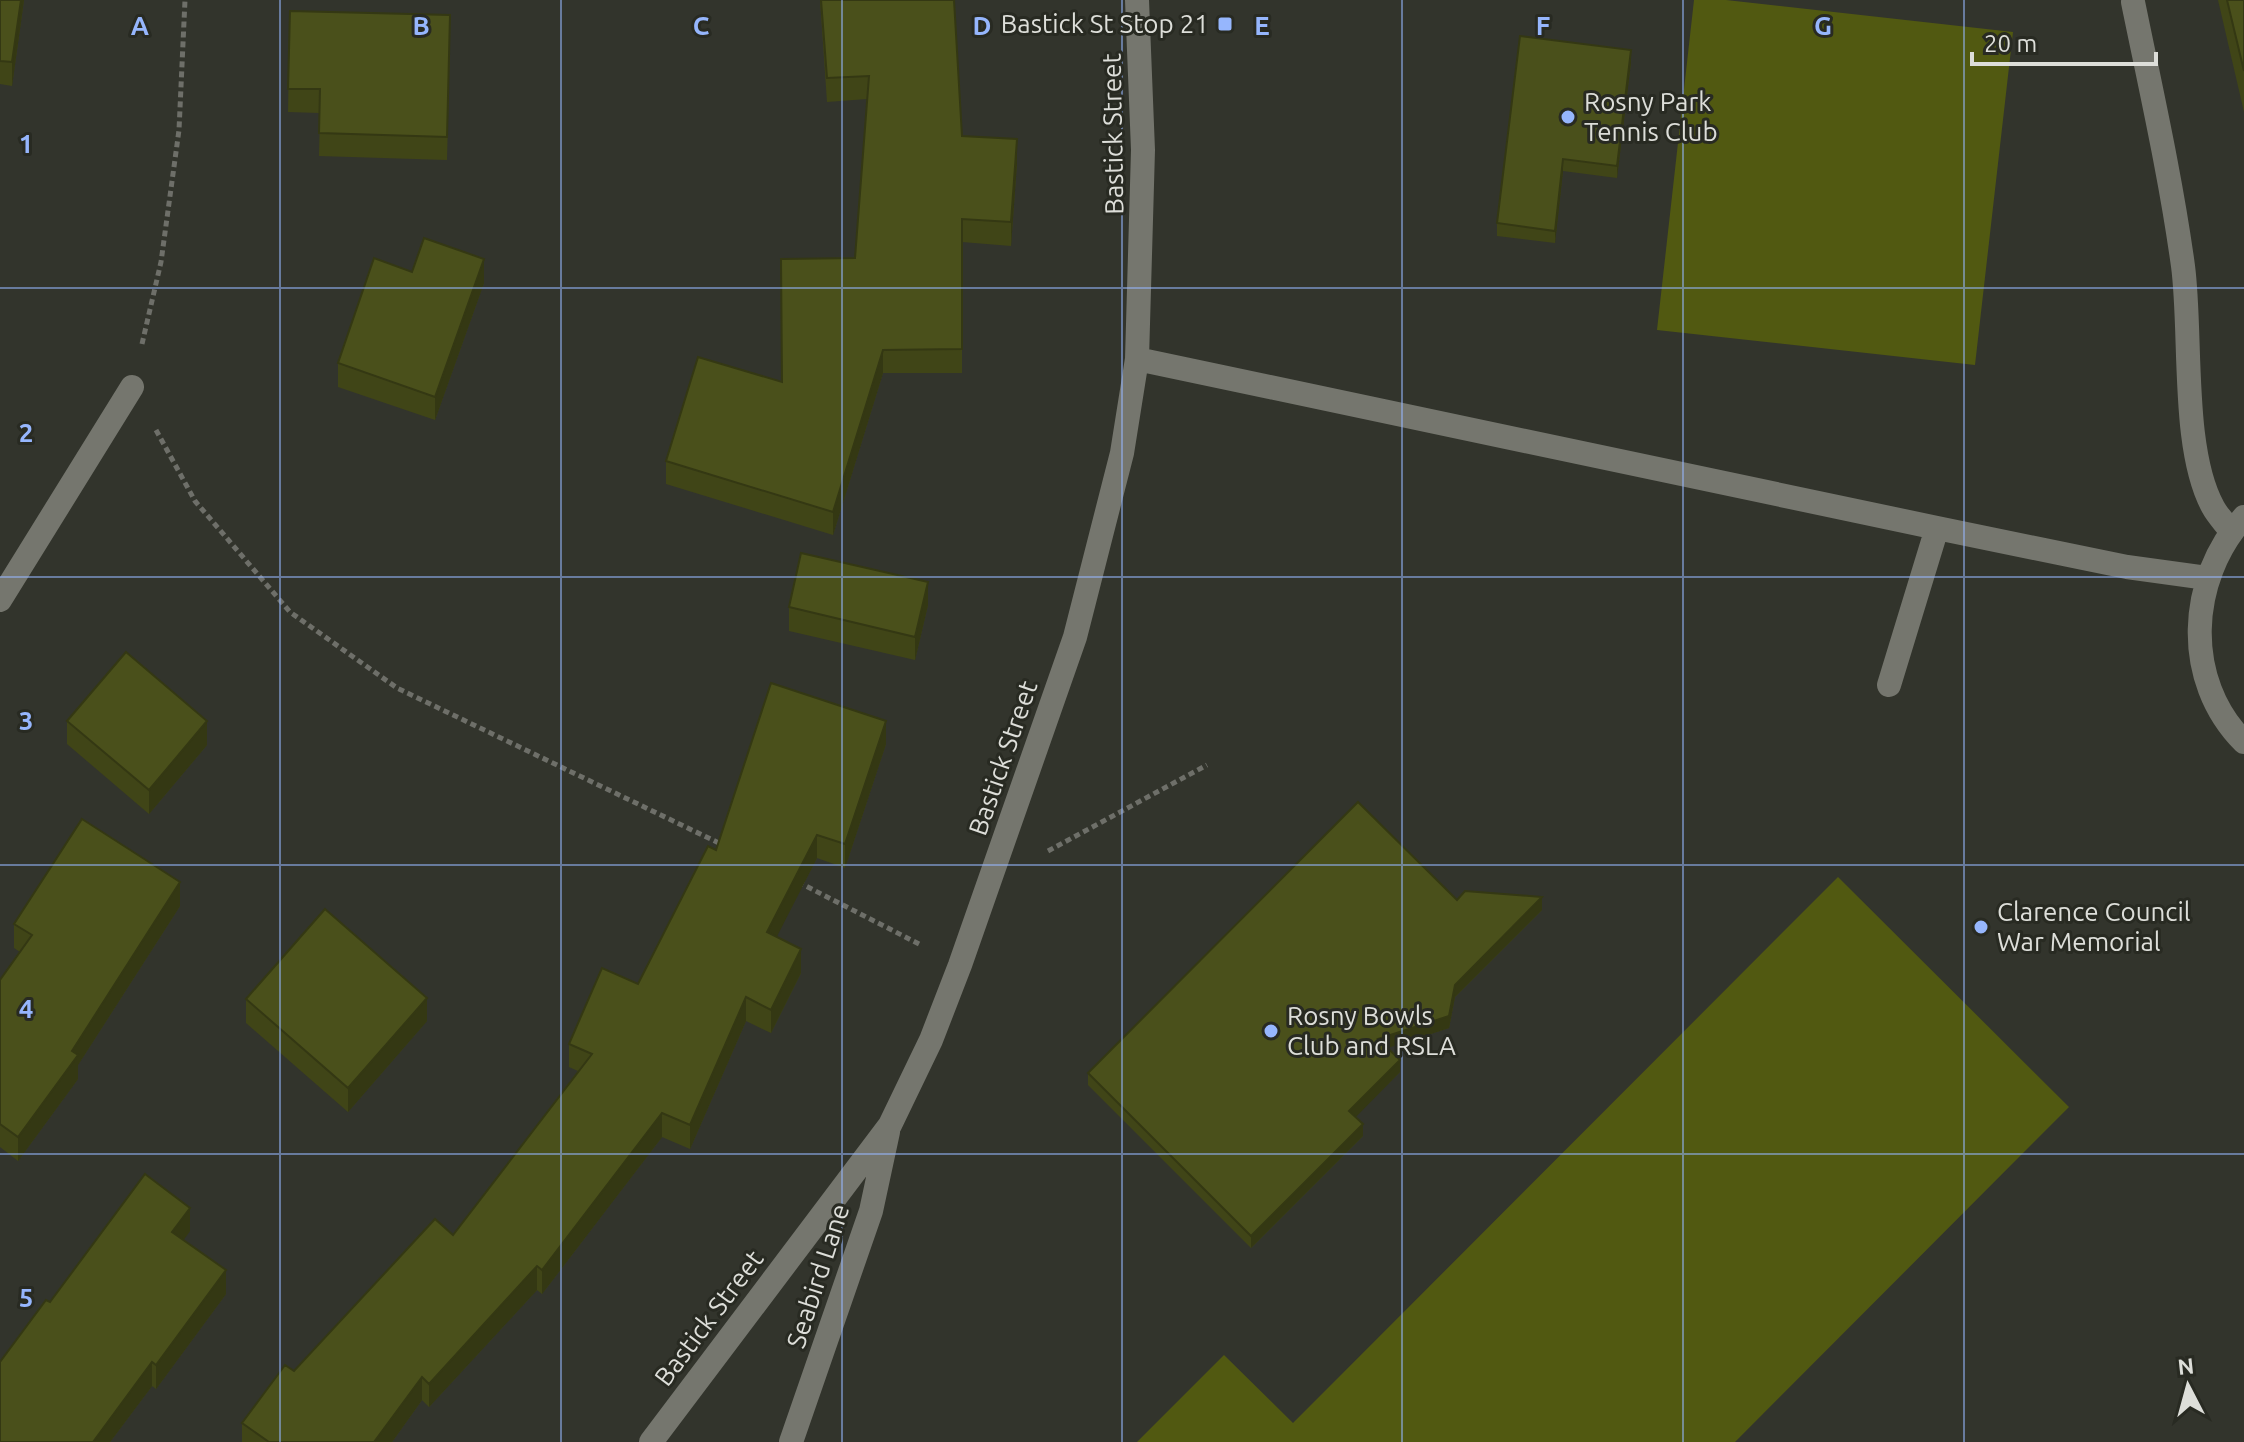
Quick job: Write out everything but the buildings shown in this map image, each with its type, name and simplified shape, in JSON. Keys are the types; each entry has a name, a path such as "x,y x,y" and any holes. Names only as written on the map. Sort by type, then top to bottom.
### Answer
{"street":[{"name":"Bastick Street","path":"651,1442 890,1125 931,1040 960,965 1075,637 1122,453 1137,359 1143,150 1137,0"},
{"path":"2133,2 2169,178 2183,268 2199,471 2213,507 2238,524 2213,561 2207,578 2199,620 2199,645 2212,695 2224,717 2244,742"},
{"path":"1137,359 2127,567 2207,578"},
{"path":"0,600 132,387"},
{"path":"1889,685 1937,528"},
{"name":"Seabird Lane","path":"791,1442 871,1211 890,1125"}],"path":[{"path":"185,0 179,130 161,262 132,387 195,501 290,612 397,688 729,848"},
{"path":"1000,852 1040,855 1207,765"},
{"path":"797,881 960,965"}],"green space":[{"path":"1694,0 1726,0 2013,32 1975,365 1657,330"},
{"path":"1838,877 2069,1107 1735,1442 1137,1442 1224,1355 1293,1423"}],"place":[{"name":"Bastick St Stop 21","path":"1225,24"},
{"name":"Rosny Park Tennis Club","path":"1568,117"},
{"name":"Clarence Council War Memorial","path":"1981,927"},
{"name":"Rosny Bowls Club and RSLA","path":"1271,1031"}]}
